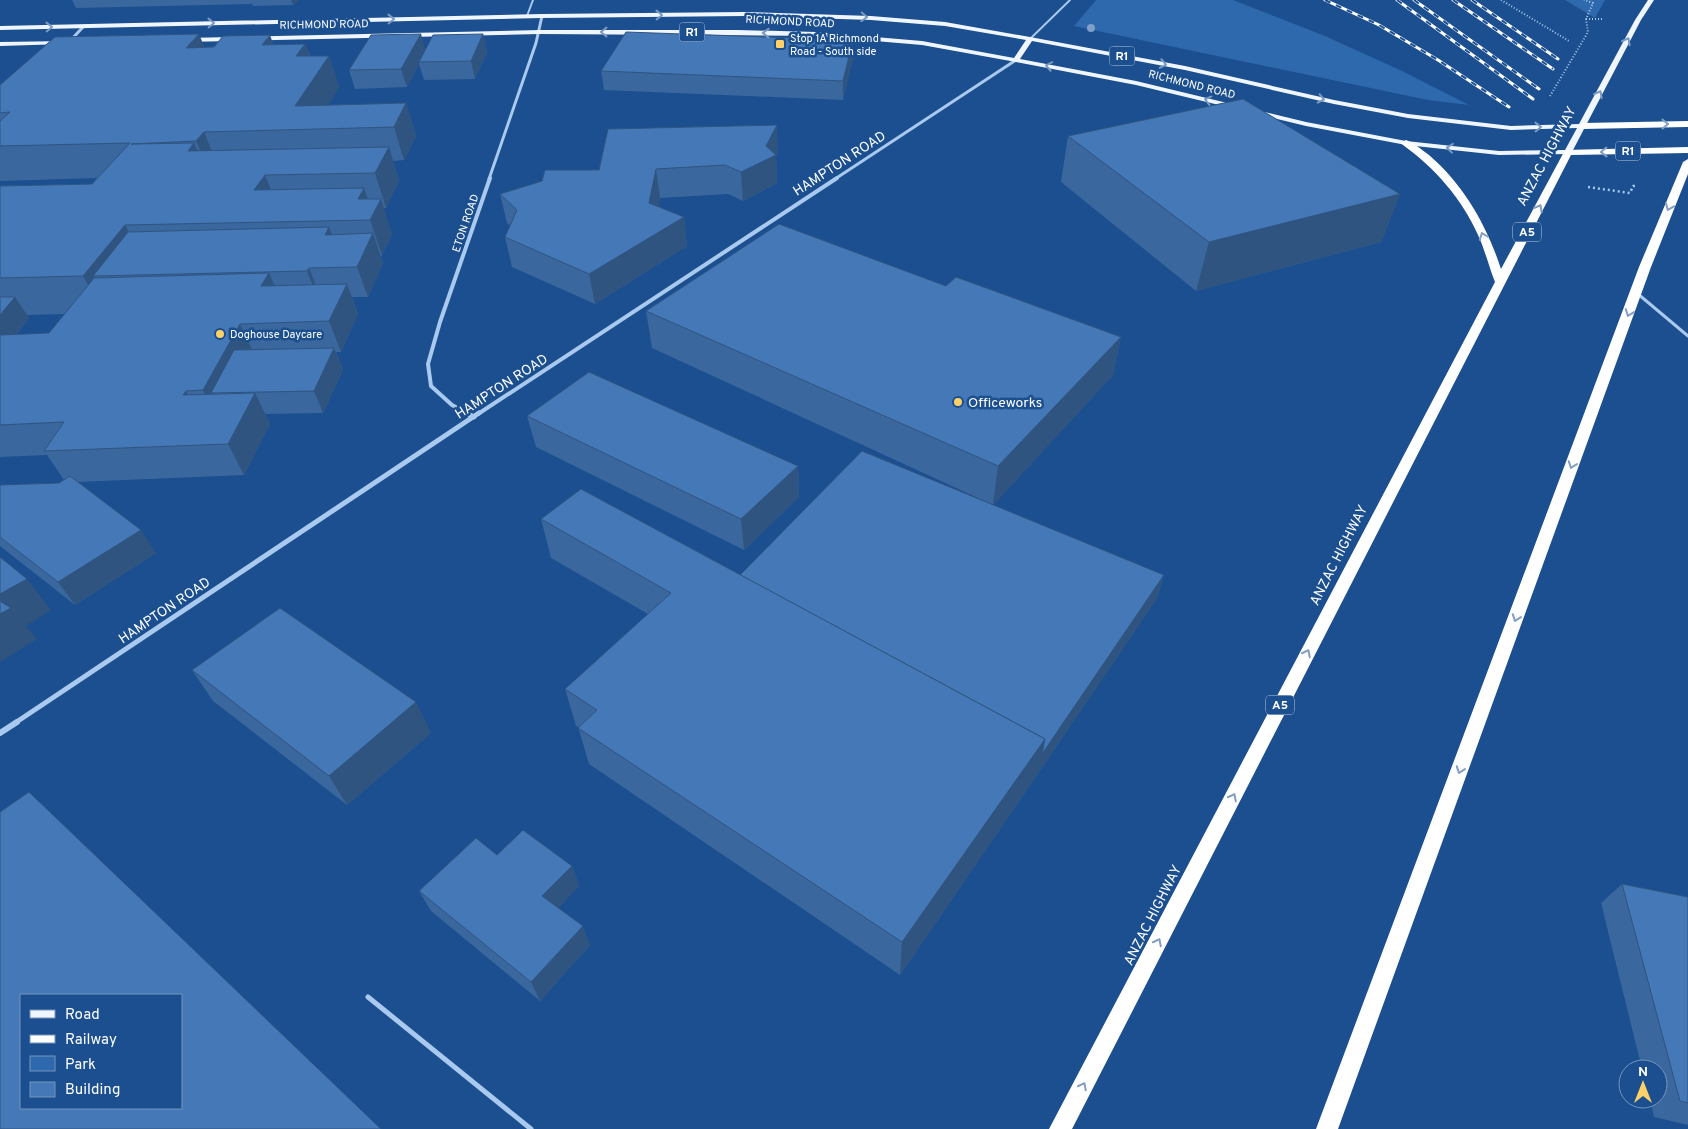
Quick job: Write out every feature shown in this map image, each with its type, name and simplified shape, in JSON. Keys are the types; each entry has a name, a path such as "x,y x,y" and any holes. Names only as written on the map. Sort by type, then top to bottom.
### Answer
{"highway":[{"name":"R1","path":"1582,126 1688,124"},
{"path":"1406,143 1426,156 1447,178 1479,225 1500,282"},
{"name":"RICHMOND ROAD","path":"1568,152 1688,150"},
{"name":"ANZAC HIGHWAY","path":"1060,1129 1568,152"},
{"path":"1327,1129 1645,267 1688,162"}],"main road":[{"name":"ANZAC HIGHWAY","path":"1568,152 1615,62 1651,0"},
{"name":"RICHMOND ROAD","path":"0,28 527,16 745,14 871,18 945,24 1030,39 1185,68 1390,113 1494,126 1582,126"},
{"name":"RICHMOND ROAD","path":"176,40 540,32 816,34 922,43 1016,60 1136,83 1306,124 1406,143 1499,153 1568,152"},
{"path":"1016,60 1030,39"},
{"path":"0,44 66,44 78,42"}],"street":[{"name":"ETON ROAD","path":"474,417 452,405 431,386 428,364 440,322 540,32 542,16"},
{"path":"66,44 84,26"},
{"name":"HAMPTON ROAD","path":"0,733 474,417 1016,60"}],"lane":[{"path":"527,16 533,0"},
{"path":"1030,39 1070,0"},
{"path":"1636,292 1688,336"},
{"path":"368,997 531,1129"}],"path":[{"path":"1501,0 1568,41"},
{"path":"1584,0 1593,3 1586,19 1588,32"}],"green space":[{"path":"1096,0 1233,0 1325,36 1402,71 1469,105 1428,100 1074,26"},
{"path":"1565,0 1605,0 1595,18"}],"building":[{"path":"626,32 853,40 843,81 601,71"},
{"path":"199,34 186,48 214,47 223,36 270,35 262,45 305,44 296,56 329,56 295,106 406,103 394,127 204,132 196,141 131,144 194,143 188,151 389,147 375,173 265,175 254,190 364,188 358,199 381,199 370,220 125,225 83,276 0,278 0,186 92,184 130,143 0,146 0,121 10,112 0,113 0,85 55,37"},
{"path":"421,34 401,69 349,70 371,35"},
{"path":"483,34 471,61 419,62 433,35"},
{"path":"1243,99 1400,194 1209,242 1068,136"},
{"path":"777,125 766,146 776,155 741,172 725,165 656,169 649,203 684,217 589,274 505,237 517,210 500,194 542,181 545,170 599,170 608,129"},
{"path":"779,224 946,286 956,277 1121,337 998,466 646,311"},
{"path":"329,227 325,235 373,233 357,267 309,268 307,271 93,276 128,232"},
{"path":"269,273 261,286 347,284 329,321 240,324 203,390 186,391 183,395 255,393 228,444 44,451 64,422 0,425 0,335 49,333 94,278"},
{"path":"0,297 15,297 0,315"},
{"path":"334,348 314,391 211,393 234,350"},
{"path":"589,372 798,466 741,519 527,416"},
{"path":"862,451 1164,575 1042,754 1045,739 740,575"},
{"path":"70,476 141,530 58,582 0,537 0,485 59,483"},
{"path":"581,489 1045,739 902,942 578,728 597,710 565,689 671,593 541,519"},
{"path":"0,557 27,579 0,594"},
{"path":"0,601 11,608 0,614"},
{"path":"280,608 416,702 329,776 192,670"},
{"path":"29,792 381,1129 0,1129 0,812"},
{"path":"523,830 572,866 542,896 583,926 531,982 419,891 476,838 497,855"},
{"path":"1622,884 1688,897 1688,1103 1680,1101"}],"railway":[{"path":"1325,0 1379,25 1438,60 1509,107"},
{"path":"1397,0 1533,99"},
{"path":"1414,0 1539,89"},
{"path":"1453,0 1553,69"},
{"path":"1472,0 1558,59"}],"place":[{"name":"Stop 1A Richmond Road - South side","path":"780,44"},
{"name":"Doghouse Daycare","path":"220,334"},
{"name":"Officeworks","path":"958,402"}]}
